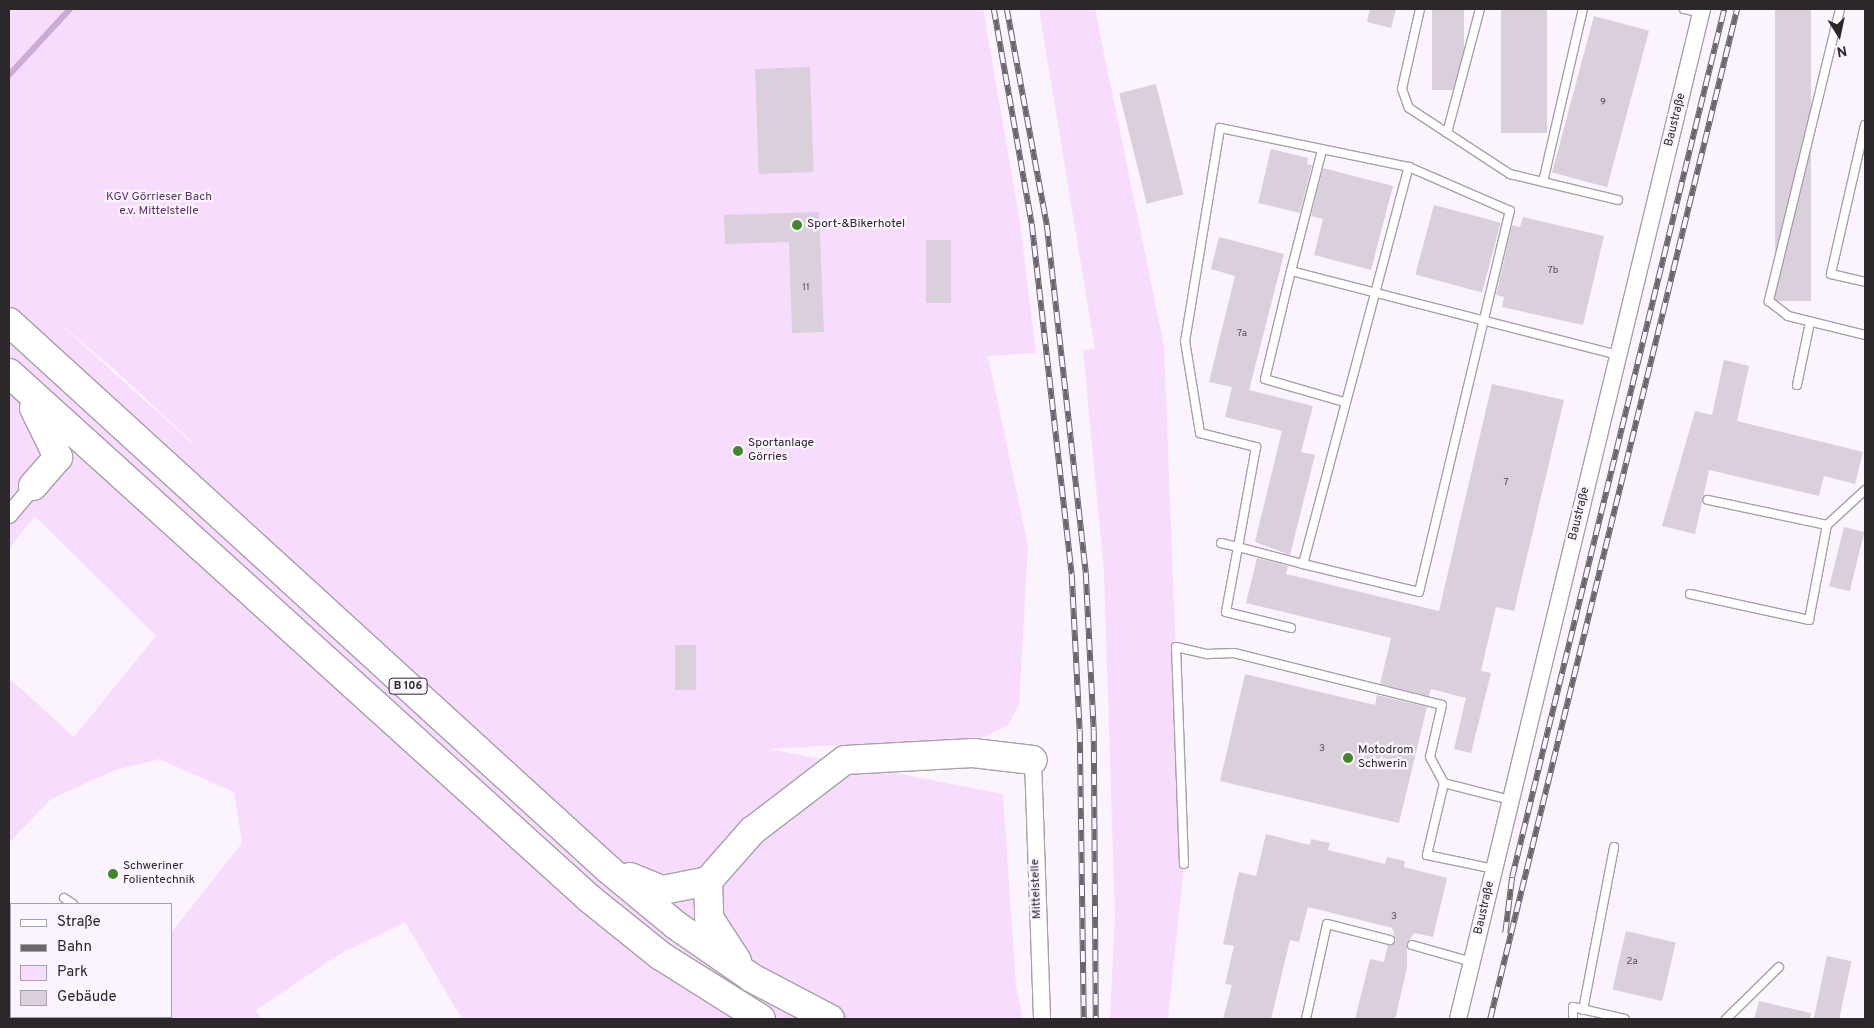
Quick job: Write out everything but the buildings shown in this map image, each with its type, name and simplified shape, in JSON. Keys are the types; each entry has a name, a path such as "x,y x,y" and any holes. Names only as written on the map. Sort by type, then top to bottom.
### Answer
{"highway":[{"name":"B 106","path":"9,322 608,869 677,926 752,978 830,1019"},
{"name":"B 106","path":"9,373 107,466 590,899 660,956 761,1019"},
{"path":"9,381 40,414 58,456"},
{"path":"58,456 107,466"},
{"path":"33,486 58,456"},
{"path":"608,869 663,890 708,881 752,831 845,760 973,753 1033,760"},
{"path":"708,881 710,918 752,978"}],"street":[{"name":"Baustraße","path":"1458,1019 1702,11"},
{"path":"9,515 33,486"},
{"name":"Mittelstelle","path":"1033,760 1042,1019"}],"lane":[{"path":"1420,9 1402,89 1409,108 1510,174 1618,200"},
{"path":"1447,133 1480,9"},
{"path":"1543,182 1583,9"},
{"path":"1684,9 1702,11"},
{"path":"1840,9 1770,301 1788,316 1865,335"},
{"path":"1865,125 1862,159 1832,274 1865,282"},
{"path":"1221,543 1238,547 1304,564 1419,592 1510,211 1409,167 1220,128 1185,341 1200,433 1256,447 1238,547 1226,612 1291,628"},
{"path":"1322,150 1265,379 1344,402"},
{"path":"1304,564 1344,402 1409,167"},
{"path":"1291,271 1619,356"},
{"path":"1797,385 1810,322"},
{"path":"1690,594 1809,620 1827,525 1865,490"},
{"path":"1708,500 1827,525"},
{"path":"1184,864 1176,647 1207,654 1234,652 1442,705 1430,757 1444,783 1427,855 1494,870"},
{"path":"1444,783 1510,800"},
{"path":"1584,1010 1614,847"},
{"path":"64,898 72,903"},
{"path":"1306,1019 1327,924 1390,940"},
{"path":"1412,945 1472,962"},
{"path":"1726,1019 1779,967"},
{"path":"1573,1019 1572,1007 1625,1019"}],"green space":[{"name":"KGV Görrieser Bach e.v. Mittelstelle","path":"9,9 983,9 1020,222 1036,353 988,356 1028,546 1019,705 1008,725 984,737 769,749 1003,794 1016,986 1023,1019 462,1019 405,922 338,955 256,1010 261,1019 104,1019 172,1018 172,932 242,843 234,792 159,759 115,770 51,799 9,843 9,678 74,737 156,636 35,516 9,549","holes":["52,317 114,369 194,445"]},
{"path":"1039,9 1095,9 1164,346 1184,864 1168,1019 1110,1019 1115,916 1104,572 1083,350 1095,349"}],"waterway":[{"path":"9,75 70,9"}],"railway":[{"path":"994,9 1032,224 1072,575 1080,731 1084,1019"},
{"path":"1007,9 1047,225 1086,573 1094,730 1096,1019"},
{"path":"1505,933 1512,877 1724,9"},
{"path":"1490,1019 1737,9"}],"place":[{"name":"Sport-&Bikerhotel","path":"797,225"},
{"name":"Sportanlage Görries","path":"738,451"},
{"name":"Motodrom Schwerin","path":"1348,758"},
{"name":"Schweriner Folientechnik","path":"113,874"}]}
